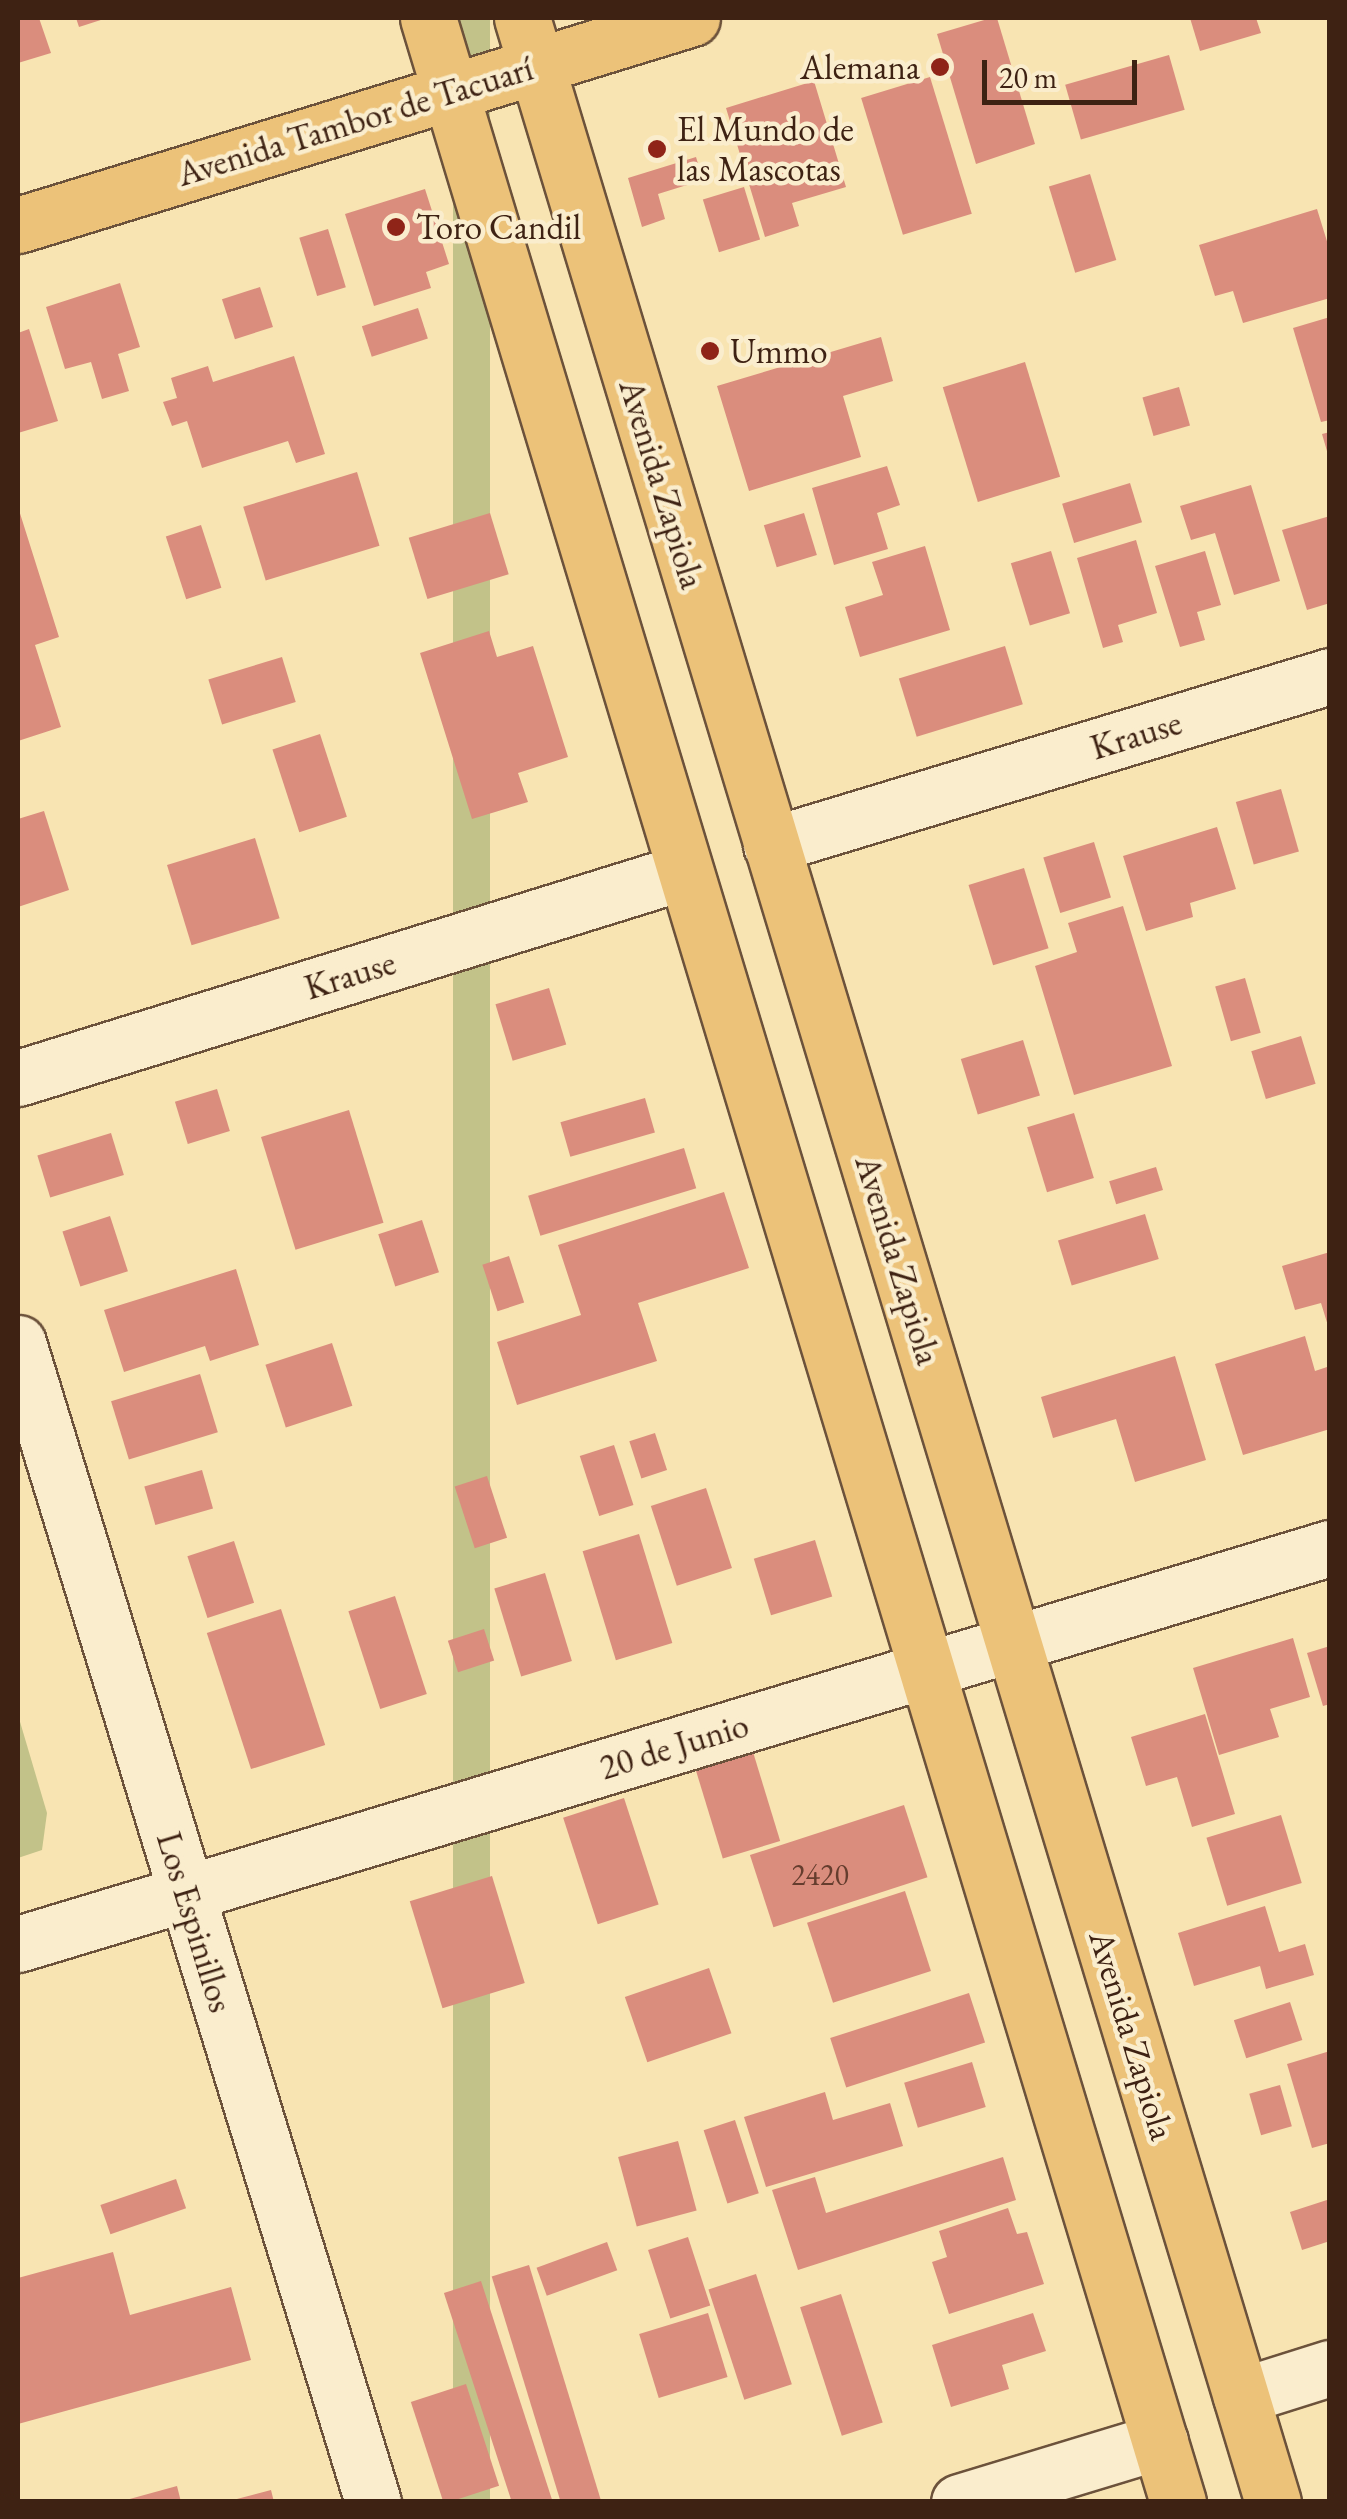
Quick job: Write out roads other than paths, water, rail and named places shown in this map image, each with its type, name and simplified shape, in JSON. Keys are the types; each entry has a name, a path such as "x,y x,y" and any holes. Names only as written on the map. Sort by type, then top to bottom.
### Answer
{"main road":[{"path":"428,18 1178,2502"},
{"name":"Avenida Tambor de Tacuarí","path":"18,224 450,92 529,42 692,18"},
{"name":"Avenida Zapiola","path":"529,42 1274,2502"}],"street":[{"name":"Krause","path":"771,845 1330,676"},
{"name":"Krause","path":"18,1078 683,872"},
{"name":"Los Espinillos","path":"18,1343 373,2502"},
{"name":"20 de Junio","path":"18,1944 1330,1548"},
{"path":"1241,2396 1330,2368"},
{"path":"959,2502 1160,2441"}],"place":[{"name":"Alemana","path":"940,67"},
{"name":"El Mundo de las Mascotas","path":"657,149"},
{"name":"Toro Candil","path":"396,227"},
{"name":"Ummo","path":"710,351"}]}
